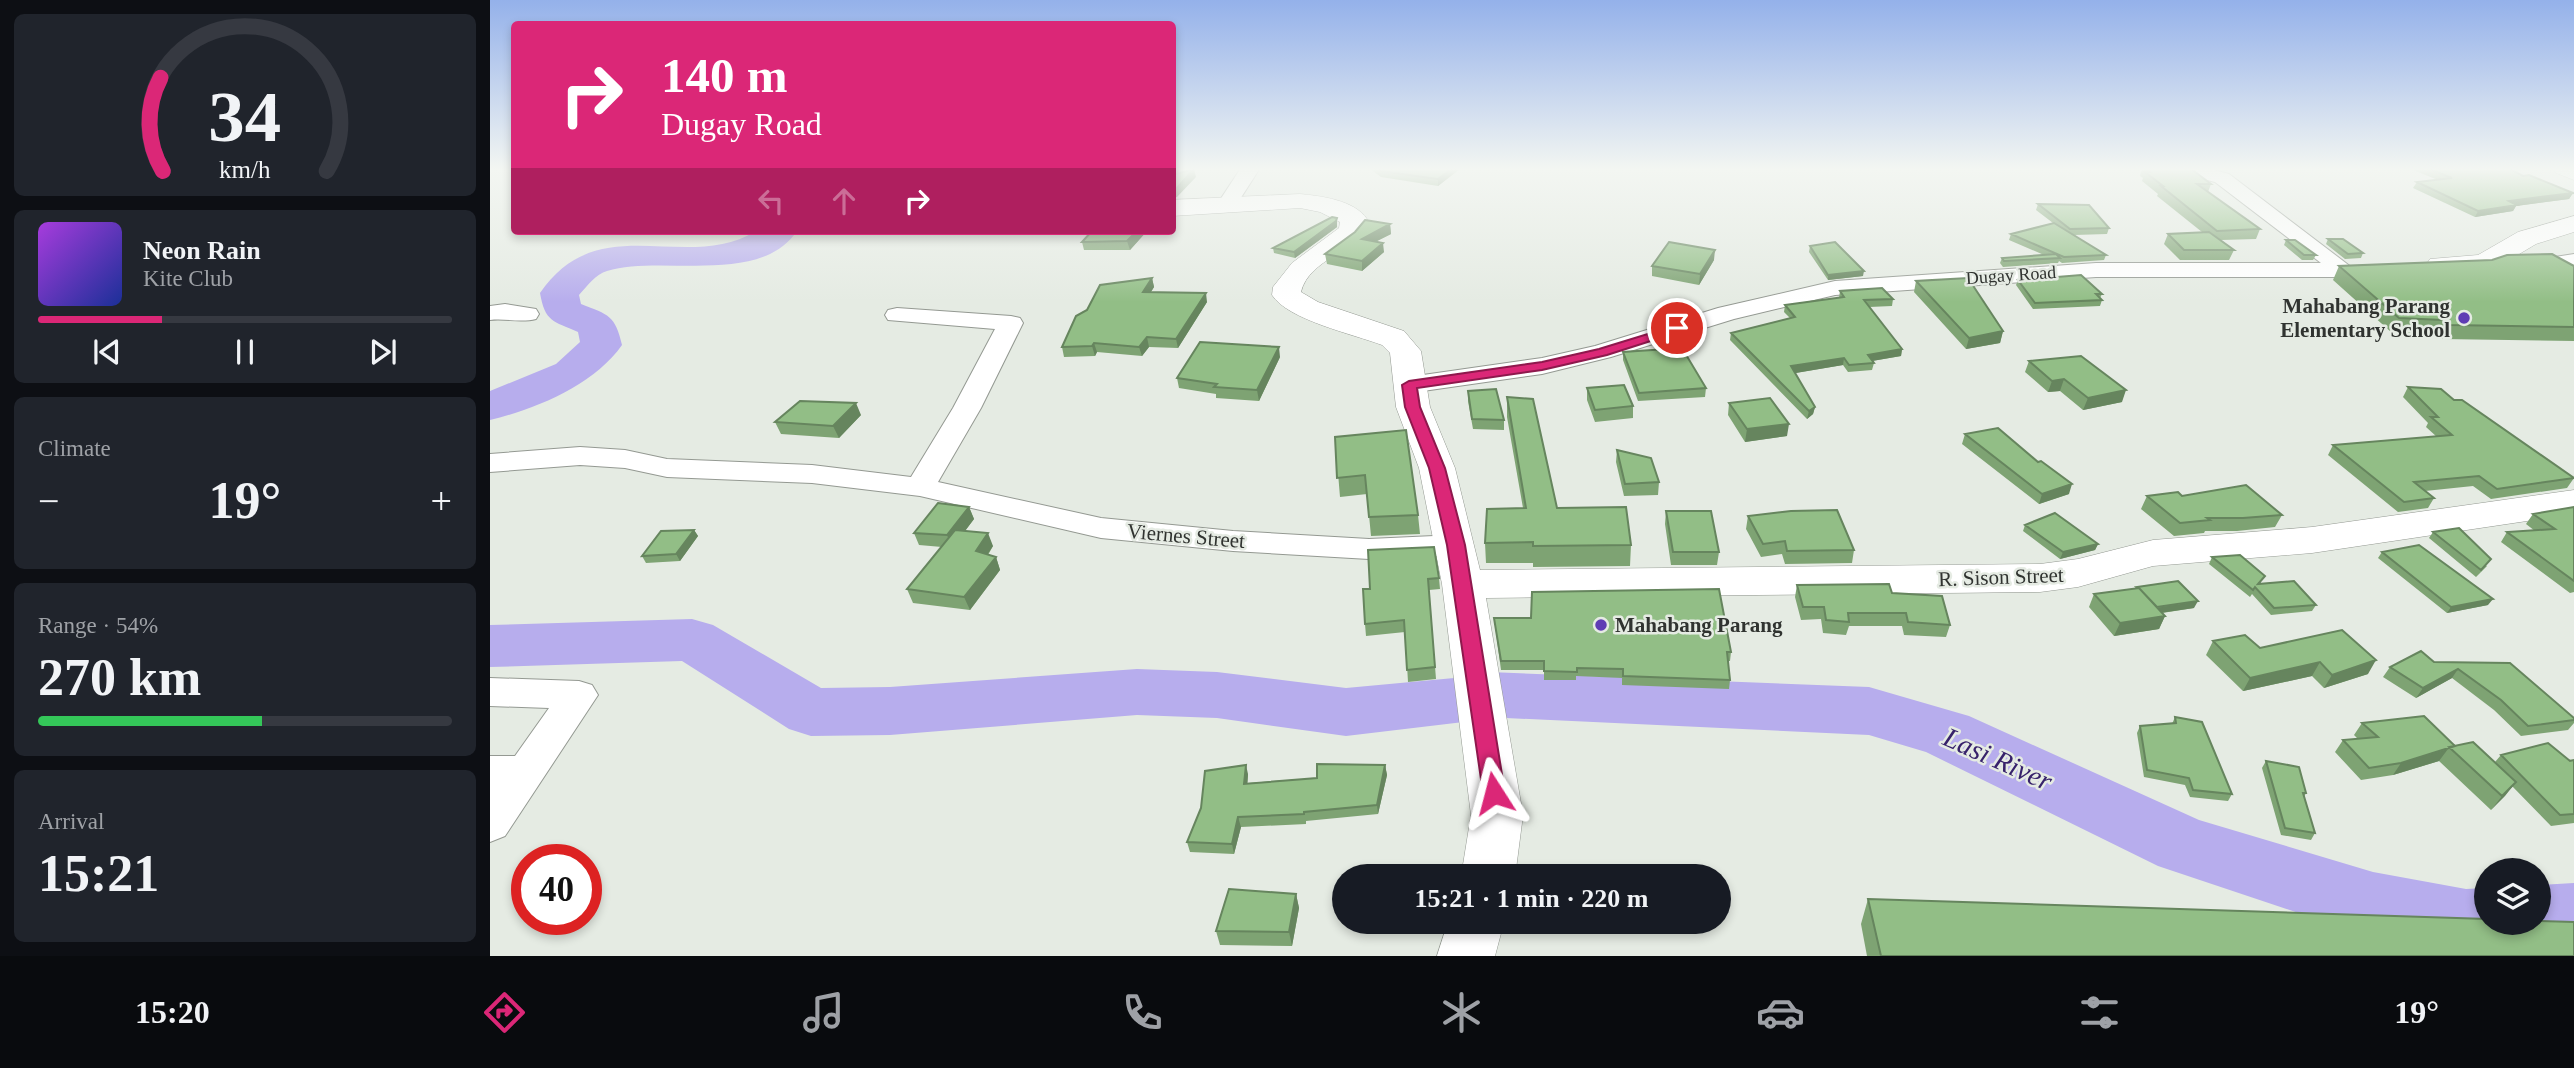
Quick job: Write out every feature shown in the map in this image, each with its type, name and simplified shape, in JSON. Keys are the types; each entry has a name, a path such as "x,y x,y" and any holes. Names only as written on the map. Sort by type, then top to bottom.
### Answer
{"street":[{"path":"1344,213 1354,219 1350,231 1292,277 1285,288 1286,295 1308,308 1393,338 1405,351 1413,407 1437,468 1460,565 1497,815 1490,864"},
{"path":"2268,213 2344,270"},
{"path":"2416,266 2484,263 2527,238 2574,225"},
{"name":"Dugay Road","path":"1409,385 1554,363 1602,352 1727,313 1845,287 2096,270 2374,268"},
{"path":"490,313 527,314"},
{"path":"897,315 1011,323 967,408 920,487"},
{"name":"Viernes Street","path":"490,463 580,456 625,459 667,468 812,474 920,487 1101,528 1233,541 1369,549 1460,565"},
{"name":"R. Sison Street","path":"1460,565 2040,578 2078,573 2152,553 2312,540 2574,502"},
{"path":"490,692 579,695 507,772 490,824"},
{"path":"1466,956 1472,934"}],"building":[{"path":"2049,213 2096,213 2109,228 2070,229"},
{"path":"2194,213 2237,213 2260,229 2217,231"},
{"path":"1332,217 1337,218 1336,221 1294,252 1273,248"},
{"path":"1365,220 1390,224 1362,239 1383,243 1362,261 1325,254 1355,232"},
{"path":"2054,223 2106,255 2064,257 2011,234"},
{"path":"2209,232 2234,250 2184,250 2168,234"},
{"path":"1088,235 1133,235 1127,241 1082,242"},
{"path":"2328,239 2343,239 2363,253 2348,254"},
{"path":"2286,240 2295,240 2316,255 2304,255"},
{"path":"1669,242 1715,250 1700,274 1652,266"},
{"path":"1835,242 1864,271 1828,275 1810,246"},
{"path":"2056,254 2060,258 2004,261 2002,258"},
{"path":"2552,254 2574,266 2574,327 2449,325 2443,320 2399,318 2339,266 2492,260 2507,255"},
{"path":"2081,275 2102,294 2096,294 2102,300 2035,303 2018,280"},
{"path":"1152,278 1143,292 1206,293 1176,339 1147,337 1139,347 1094,343 1092,346 1062,347 1076,316 1087,310 1100,285"},
{"path":"1968,278 2003,331 1969,338 1916,281"},
{"path":"1882,288 1893,299 1864,300 1902,349 1868,355 1874,363 1849,365 1844,358 1791,366 1815,407 1809,411 1731,333 1795,317 1785,305 1844,297 1840,291"},
{"path":"1200,342 1279,347 1257,390 1214,387 1217,384 1177,378"},
{"path":"1682,348 1706,388 1639,393 1623,352"},
{"path":"2081,356 2126,390 2088,398 2064,379 2052,381 2029,361"},
{"path":"1624,385 1633,406 1595,410 1587,388"},
{"path":"2408,387 2441,389 2454,400 2462,400 2574,478 2497,489 2479,476 2414,482 2434,498 2404,502 2333,445 2452,435 2431,417 2438,417"},
{"path":"1496,389 1504,420 1472,419 1468,391"},
{"path":"1507,397 1533,399 1557,508 1626,507 1631,545 1533,546 1533,542 1485,543 1487,509 1526,508"},
{"path":"1770,398 1789,424 1747,429 1729,403"},
{"path":"800,401 856,403 833,426 775,422"},
{"path":"1998,428 2038,462 2041,461 2072,484 2042,494 1965,434"},
{"path":"1406,430 1418,515 1369,517 1365,475 1337,478 1335,437"},
{"path":"1617,450 1651,458 1659,482 1625,484"},
{"path":"2246,485 2282,515 2207,518 2210,520 2180,523 2147,496 2178,492 2182,496"},
{"path":"938,503 969,507 947,535 914,533"},
{"path":"2574,507 2574,581 2507,532 2555,529 2533,514"},
{"path":"1837,510 1854,550 1787,551 1785,541 1763,544 1748,516 1791,511"},
{"path":"1666,511 1711,511 1719,552 1673,552"},
{"path":"2055,513 2098,544 2063,552 2025,525"},
{"path":"2459,528 2491,559 2481,570 2433,532"},
{"path":"694,530 676,554 642,556 661,531"},
{"path":"955,530 988,533 976,551 996,557 964,597 907,589"},
{"path":"2419,545 2493,599 2451,607 2382,552"},
{"path":"1434,547 1439,578 1428,579 1435,667 1407,670 1404,620 1365,624 1363,589 1370,589 1368,550"},
{"path":"2240,555 2265,576 2258,584 2294,581 2316,605 2274,608 2255,587 2253,590 2212,557"},
{"path":"2178,581 2198,601 2157,607 2137,587"},
{"path":"1889,584 1892,593 1942,596 1950,625 1908,622 1906,613 1848,613 1849,622 1826,620 1824,607 1803,607 1797,585"},
{"path":"2139,588 2165,616 2120,623 2094,594"},
{"path":"1719,589 1731,652 1727,652 1730,680 1623,676 1623,669 1577,668 1577,672 1544,671 1544,661 1501,661 1494,618 1531,618 1532,592"},
{"path":"2342,630 2376,660 2332,675 2320,662 2250,678 2213,641 2245,635 2260,648"},
{"path":"2421,651 2434,662 2510,663 2574,720 2528,726 2501,700 2458,669 2423,688 2390,667"},
{"path":"2424,716 2455,746 2401,763 2369,768 2343,740 2378,737 2362,723"},
{"path":"2175,717 2202,722 2232,794 2193,790 2189,778 2147,770 2140,726 2176,723"},
{"path":"2473,742 2516,782 2502,796 2449,747"},
{"path":"2548,743 2570,761 2574,760 2574,814 2560,815 2501,755"},
{"path":"2266,761 2299,767 2306,793 2303,793 2315,833 2285,828"},
{"path":"1317,764 1385,765 1377,805 1304,814 1238,817 1232,844 1187,842 1201,808 1205,771 1246,765 1244,784 1317,778"},
{"path":"1229,889 1296,894 1289,932 1216,931"},
{"path":"1868,899 2474,919 2474,935 2551,935 2551,921 2574,922 2574,956 1881,956"}],"waterway":[{"path":"490,407 571,373 601,345 597,325 563,311 559,293 591,264 619,257 713,256 759,245 774,235"},
{"path":"490,646 692,640 811,712 890,711 1137,692 1217,695 1346,712 1472,698"},
{"name":"Lasi River","path":"1489,695 1869,711 1947,734 2183,845 2373,905 2474,923"},
{"name":"Lasi River","path":"2551,918 2574,917"}],"place":[{"name":"Mahabang Parang Elementary School","path":"2464,318"},
{"name":"Mahabang Parang","path":"1601,625"}],"route":[{"path":"1494,793 1456,545 1437,468 1419,425 1409,385 1542,366 1602,352 1677,328"}]}
